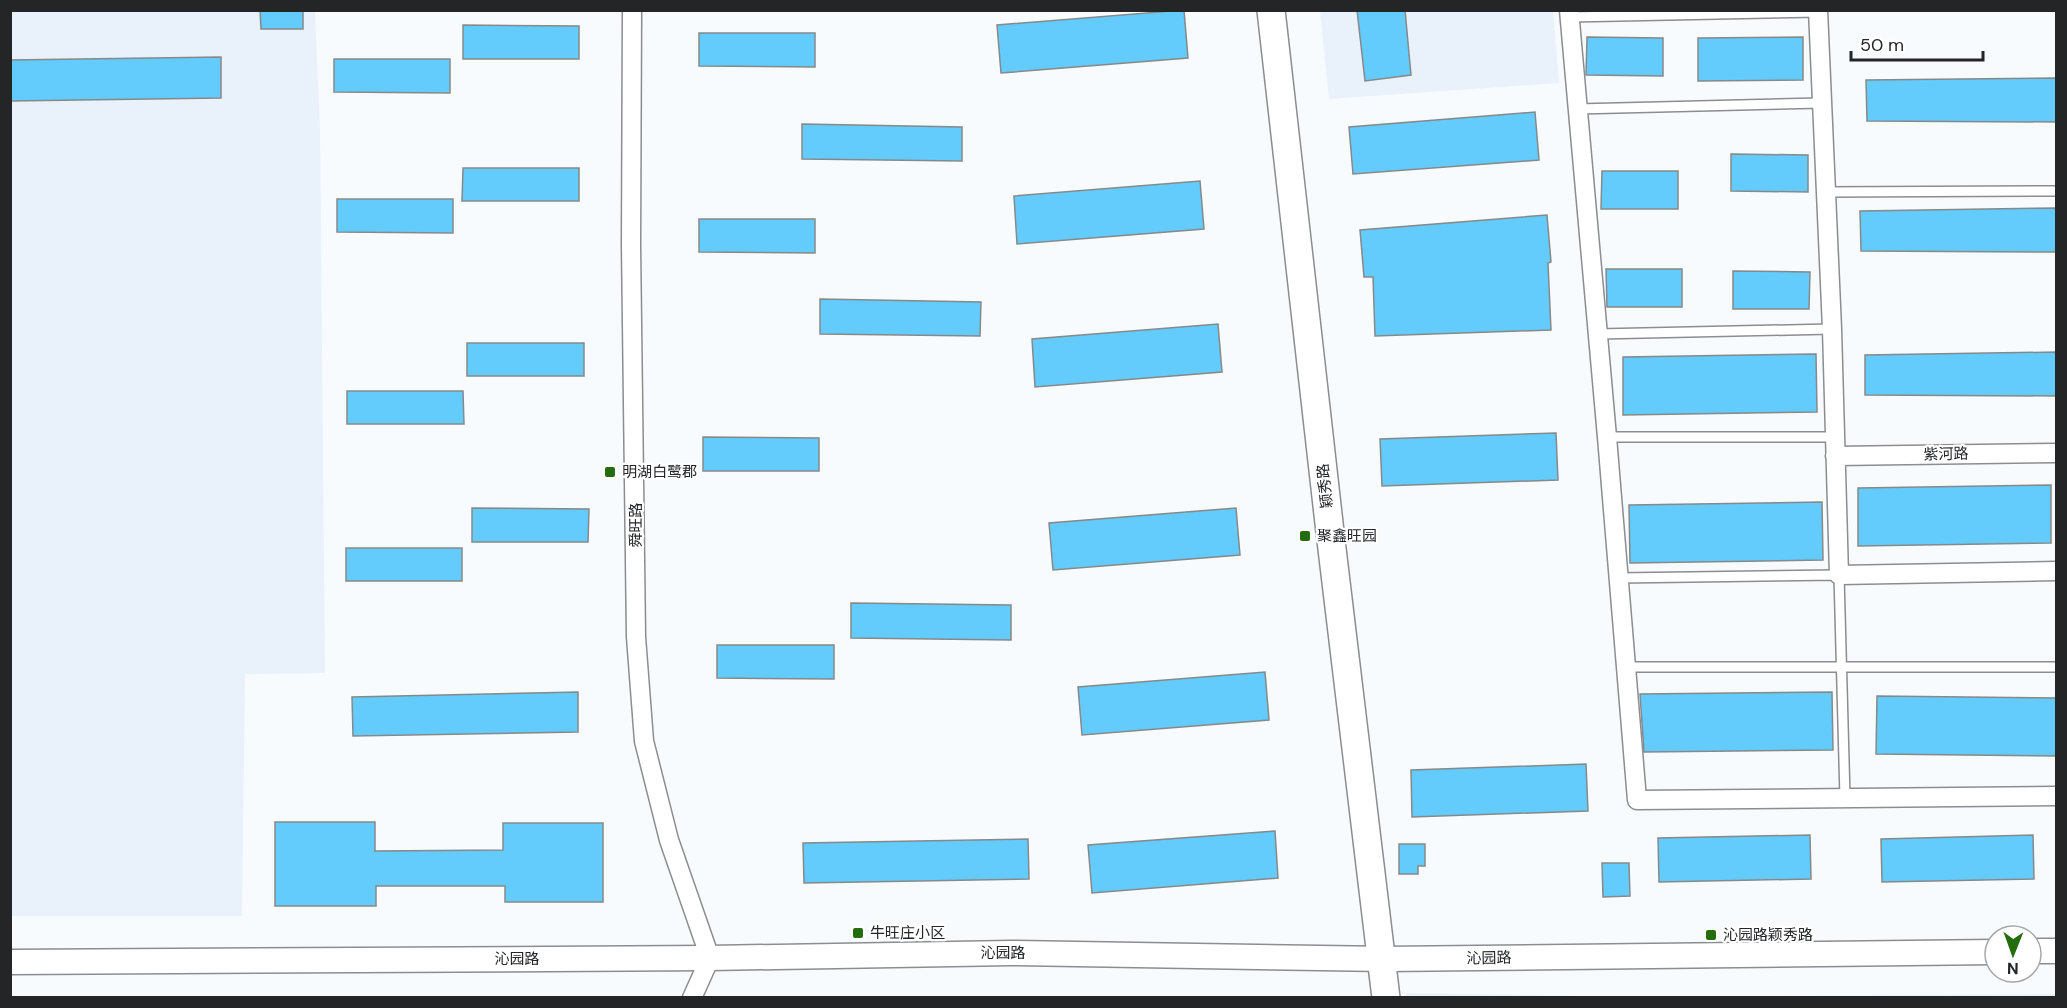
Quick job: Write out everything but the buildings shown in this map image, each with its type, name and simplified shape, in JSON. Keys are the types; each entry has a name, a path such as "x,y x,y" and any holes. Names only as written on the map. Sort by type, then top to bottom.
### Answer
{"main road":[{"name":"颖秀路","path":"1271,10 1331,543 1386,998"}],"street":[{"name":"舜旺路","path":"632,10 631,245 636,637 644,741 669,840 710,958"},
{"path":"1818,11 1832,329 1839,575 2056,571"},
{"path":"1569,14 1637,800 2056,796"},
{"name":"紫河路","path":"1835,447 2056,453"},
{"name":"沁园路","path":"10,963 710,958 1011,953 1382,959 1983,952"},
{"path":"692,998 710,958"}],"lane":[{"path":"1569,14 1818,11"},
{"path":"1577,109 1821,103"},
{"path":"1825,192 2056,191"},
{"path":"1598,334 1832,329"},
{"path":"1607,437 1835,447"},
{"path":"1619,578 1839,575 1845,798"},
{"path":"1626,667 2056,667"}],"shaded area":[{"path":"11,11 315,11 320,128 325,673 245,674 242,916 11,916"},
{"path":"1320,11 1553,11 1559,83 1329,99"},
{"path":"1406,993 1640,997 2056,994 2056,997 1406,998"}],"place":[{"name":"明湖白鹭郡","path":"610,472"},
{"name":"聚鑫旺园","path":"1305,536"},
{"name":"牛旺庄小区","path":"858,933"},
{"name":"沁园路颖秀路","path":"1711,935"}]}
